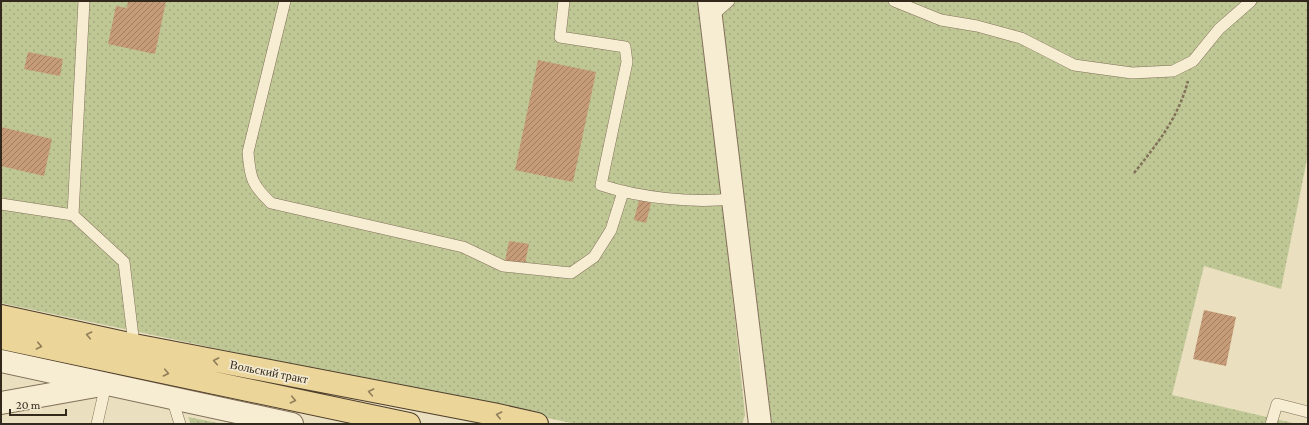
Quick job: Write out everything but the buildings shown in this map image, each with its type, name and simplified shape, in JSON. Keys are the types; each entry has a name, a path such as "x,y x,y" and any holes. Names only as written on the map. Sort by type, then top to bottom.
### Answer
{"main road":[{"name":"Вольский тракт","path":"1,316 134,346 493,414 537,424"},
{"name":"Вольский тракт","path":"1,338 409,424"}],"street":[{"path":"710,9 760,424"},
{"path":"1,361 292,424"},
{"path":"106,384 110,361"},
{"path":"1,403 106,384"}],"lane":[{"path":"73,215 84,1"},
{"path":"285,1 248,152 250,175 259,192 271,203 463,247 503,266 570,274 594,257 611,230 622,192"},
{"path":"564,1 560,37 625,47 627,62 601,185 622,192 709,201 732,199"},
{"path":"710,9 729,1"},
{"path":"894,1 941,20 977,26 1021,38 1074,65 1132,73 1173,71 1193,61 1219,29 1251,1"},
{"path":"1,204 73,215 124,262 134,346"},
{"path":"97,424 106,384"},
{"path":"172,398 180,424"},
{"path":"1271,424 1277,404 1308,412"}],"path":[{"path":"1134,173 1164,136 1182,101 1193,61"}],"green space":[{"path":"1,1 697,1 725,225 745,415 742,424 576,424 1,303"},
{"path":"720,1 1308,1 1308,154 1281,289 1204,266 1172,395 1297,424 772,424"},
{"path":"188,417 223,424 191,424"}]}
